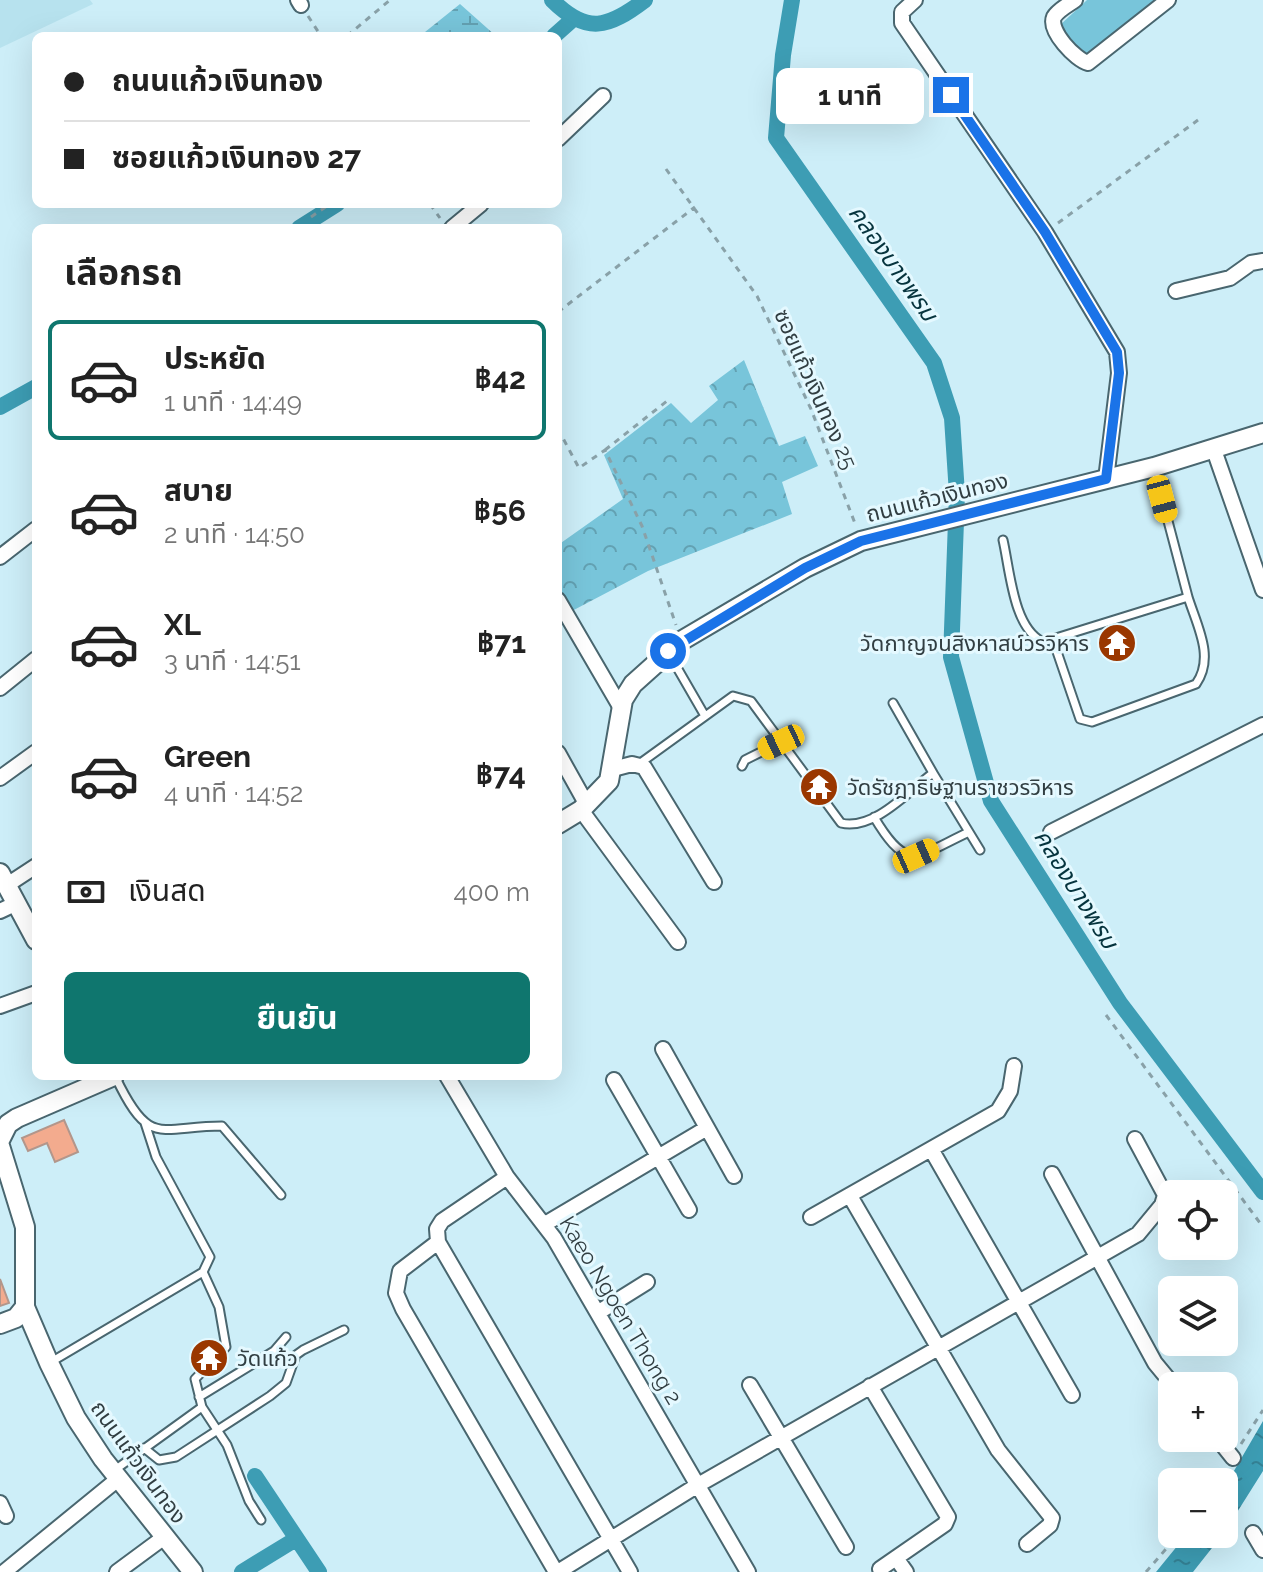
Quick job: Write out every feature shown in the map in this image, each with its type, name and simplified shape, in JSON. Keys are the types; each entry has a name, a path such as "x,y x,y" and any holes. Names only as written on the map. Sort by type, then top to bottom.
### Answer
{"street":[{"path":"915,0 902,12 902,23 1045,232 1117,352 1119,373 1106,479"},
{"path":"1075,0 1055,14 1052,22 1055,31 1081,61 1088,63 1168,0"},
{"path":"562,135 603,96"},
{"path":"455,224 476,208"},
{"path":"1176,291 1230,278 1251,263 1263,261"},
{"name":"ถนนแก้วเงินทอง","path":"562,821 584,807 609,781 621,708 633,684 674,646 805,568 861,541 1154,467 1263,433"},
{"path":"1214,450 1263,590"},
{"path":"0,557 32,532"},
{"path":"562,607 621,708"},
{"path":"0,688 32,662"},
{"path":"1051,832 1263,725"},
{"path":"0,778 32,755"},
{"path":"562,762 584,807 678,942"},
{"path":"613,769 639,764 651,775 714,882"},
{"path":"32,868 4,879 8,907 32,935"},
{"path":"0,1006 32,994"},
{"path":"663,1049 734,1176"},
{"path":"811,1217 998,1111 1010,1091 1014,1066"},
{"name":"ถนนแก้วเงินทอง","path":"102,1080 17,1118 8,1124 0,1143 25,1227 25,1307 76,1418 115,1476 193,1572"},
{"name":"Kaeo Ngoen Thong 2","path":"449,1080 507,1177 545,1224 599,1312 748,1572"},
{"path":"614,1080 689,1210"},
{"path":"545,1224 707,1128"},
{"path":"438,1242 400,1271 396,1293 557,1572 609,1537 698,1485 1138,1234 1162,1205 1165,1195 1135,1139"},
{"path":"931,1149 1072,1395"},
{"path":"1052,1174 1099,1255 1150,1354 1164,1372"},
{"path":"507,1177 442,1221 437,1229 438,1242 630,1572"},
{"path":"850,1196 998,1450 1052,1518 1050,1525 1027,1544"},
{"path":"599,1312 647,1282"},
{"path":"0,1324 16,1318 25,1307"},
{"path":"750,1385 846,1547"},
{"path":"870,1386 948,1517 945,1524 880,1569"},
{"path":"1228,1452 1233,1458"},
{"path":"4,1572 115,1476"},
{"path":"1253,1533 1263,1550"},
{"path":"117,1572 163,1538"},
{"path":"896,1558 906,1572"}],"lane":[{"path":"1053,640 1071,702 1080,719 1092,722 1196,684 1206,671 1206,652 1188,597 1154,467"},
{"path":"1003,540 1022,617 1034,637 1043,642 1188,597"},
{"path":"674,646 705,716"},
{"path":"639,764 733,696 743,696 751,701 841,823 853,826 874,817 933,773"},
{"path":"893,703 980,850"},
{"path":"742,766 745,760 781,742"},
{"path":"874,817 891,847 902,854 916,856 969,832"},
{"path":"49,1363 191,1276 203,1272 210,1257 156,1157 145,1123 111,1080"},
{"path":"145,1123 170,1132 222,1126 281,1195"},
{"path":"203,1272 219,1307 226,1347 195,1379 199,1397 261,1520"},
{"path":"144,1448 159,1460 167,1461 286,1383 296,1355 344,1330"},
{"path":"199,1397 274,1351 286,1337"},
{"path":"115,1476 144,1448 202,1407"}],"path":[{"path":"352,32 390,0"},
{"path":"300,2 319,32"},
{"path":"1045,232 1198,120"},
{"name":"ซอยแก้วเงินทอง 25","path":"666,169 757,296 811,409 861,541"},
{"path":"562,309 695,207"},
{"path":"311,217 324,208"},
{"path":"433,208 447,224"},
{"path":"562,436 579,468 667,401"},
{"path":"605,450 647,536 674,646"},
{"path":"1106,1015 1263,1227"},
{"path":"1233,1458 1263,1410"},
{"path":"1146,1572 1167,1548"}],"shaded area":[{"path":"0,0 90,0 93,4 32,32 0,48"}],"green space":[{"path":"1087,0 1160,0 1090,57 1081,56 1059,26"},
{"path":"460,4 492,32 425,32"},
{"path":"744,360 779,446 805,436 818,466 782,482 792,514 648,571 570,612 562,598 562,542 623,499 604,455 671,403 691,423 718,400 709,386"}],"water":[{"path":"1263,1421 1263,1471 1238,1511 1236,1468"},
{"path":"1176,1548 1212,1548 1193,1572 1156,1572"}],"building":[{"path":"64,1120 78,1152 55,1162 47,1143 28,1151 22,1138"},
{"path":"0,1279 9,1303 0,1306"}],"waterway":[{"name":"คลองบางพรม","path":"552,0 576,19 598,24 620,17 645,0"},
{"name":"คลองบางพรม","path":"792,0 783,55 776,138 934,363 952,418 957,494 951,657 991,801 1120,1003 1263,1192"},
{"path":"558,32 572,20"},
{"path":"305,224 331,208"},
{"path":"0,407 32,389"},
{"path":"255,1476 319,1572"},
{"path":"242,1572 296,1539"}],"place":[{"name":"วัดกาญจนสิงหาสน์วรวิหาร","path":"1117,643"},
{"name":"วัดรัชฎาธิษฐานราชวรวิหาร","path":"819,787"},
{"name":"วัดแก้ว","path":"209,1358"}],"route":[{"path":"668,651 805,568 861,541 1106,479 1119,373 1117,352 1045,232 951,95"}]}
